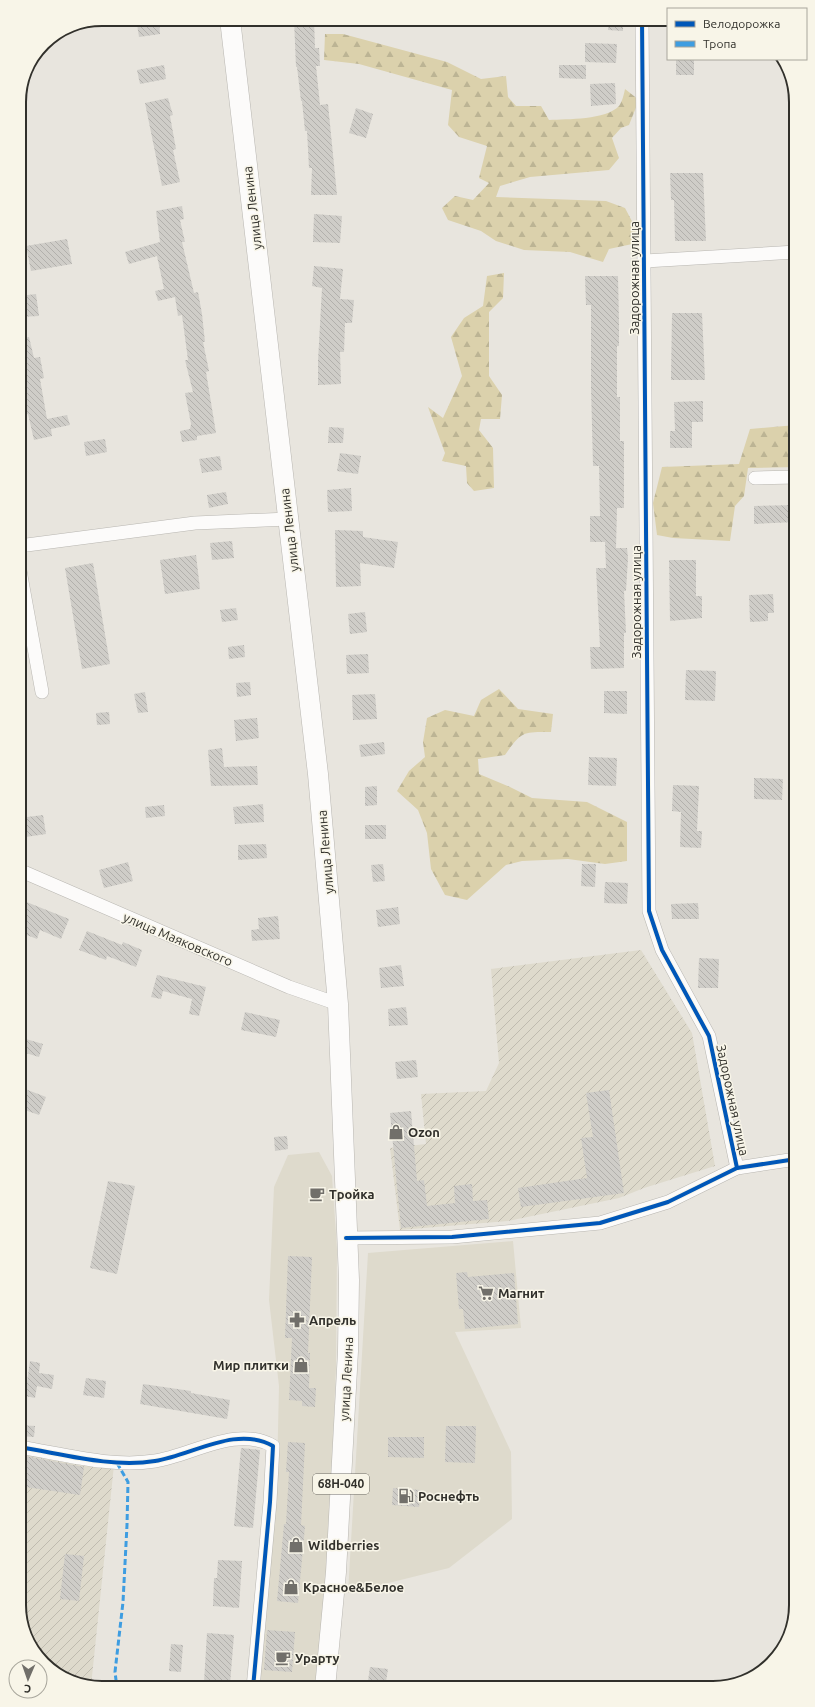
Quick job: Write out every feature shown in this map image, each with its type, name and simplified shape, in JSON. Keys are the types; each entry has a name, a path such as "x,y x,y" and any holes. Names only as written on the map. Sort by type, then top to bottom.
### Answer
{"main road":[{"name":"улица Ленина","path":"231,26 318,774 338,1004 342,1080 346,1238 349,1280 348,1351 336,1572 326,1681"}],"street":[{"name":"Задорожная улица","path":"642,26 649,911 662,950 709,1036 737,1168"},
{"path":"645,261 789,252"},
{"path":"755,478 789,478"},
{"path":"26,545 195,523 288,519"},
{"path":"26,604 42,692"},
{"name":"улица Маяковского","path":"26,873 289,987 338,1004"},
{"path":"346,1238 452,1237 600,1224 668,1202 737,1168 789,1160"},
{"path":"26,1448 125,1464 155,1461 245,1437 266,1442 273,1446 270,1502 254,1681"}],"shaded area":[{"path":"641,950 692,1033 715,1166 644,1188 619,1198 508,1221 400,1230 390,1148 426,1144 421,1094 486,1091 499,1063 491,969"},
{"path":"319,1152 332,1176 337,1249 336,1367 329,1539 318,1681 257,1681 277,1473 279,1386 269,1300 274,1187 288,1155"},
{"path":"513,1241 521,1328 455,1332 511,1452 512,1519 449,1568 348,1593 368,1253"},
{"path":"26,1452 114,1465 92,1680 64,1671 48,1659 36,1643 27,1620"}],"green space":[{"path":"325,34 343,34 447,62 481,79 506,76 508,97 516,106 541,106 549,120 586,118 613,111 619,106 625,89 639,100 629,125 621,128 612,138 619,158 609,170 530,177 500,186 496,197 606,201 625,208 635,227 637,243 609,249 603,262 570,252 524,250 496,241 481,231 448,220 442,208 455,196 473,200 489,183 479,178 487,146 459,137 448,125 452,90 359,64 324,60"},
{"path":"504,273 503,298 489,312 489,376 502,395 500,419 481,419 479,430 493,448 494,488 474,491 467,483 466,466 442,461 445,453 428,407 443,418 462,376 451,337 464,318 483,306 487,276"},
{"path":"789,426 789,467 748,468 744,496 735,506 730,541 673,538 657,535 653,503 662,467 739,464 750,429"},
{"path":"499,689 518,709 553,714 551,732 534,732 524,734 515,741 505,755 478,759 479,774 532,798 587,802 627,822 627,861 605,864 568,859 522,861 506,865 467,900 445,895 431,869 427,833 418,810 397,791 409,771 425,757 423,742 427,718 445,710 474,716 481,700"}],"building":[{"path":"137,26 159,26 160,34 139,37"},
{"path":"294,26 314,26 315,48 319,48 320,66 316,66 320,105 328,104 337,195 311,195 312,168 309,168 307,131 305,131 302,101 296,67"},
{"path":"608,26 623,26 623,31 608,30"},
{"path":"585,43 617,44 616,63 585,62"},
{"path":"676,60 694,60 694,75 676,75"},
{"path":"164,65 166,79 140,84 137,70"},
{"path":"559,65 586,65 586,79 559,78"},
{"path":"615,83 616,104 591,106 590,84"},
{"path":"168,98 173,115 170,116 176,149 173,150 180,182 162,186 145,103"},
{"path":"356,108 373,114 366,138 349,133"},
{"path":"670,173 703,173 706,241 675,241 674,200 671,200"},
{"path":"182,206 184,219 180,220 185,242 182,242 194,293 198,292 202,314 205,342 203,342 209,371 206,372 216,433 197,436 197,440 182,442 180,431 190,429 191,424 185,393 193,392 185,360 188,360 182,315 178,316 175,297 158,301 155,291 164,289 157,256 129,264 125,252 160,242 156,211"},
{"path":"314,214 342,216 340,243 313,242"},
{"path":"67,239 72,264 31,271 26,246"},
{"path":"314,266 343,269 340,299 354,300 352,323 345,323 344,352 340,352 341,384 318,385 322,288 312,286"},
{"path":"585,276 618,276 619,346 617,346 617,397 620,397 620,441 624,441 624,508 617,508 616,548 627,548 628,558 626,591 624,591 626,633 624,633 624,668 591,669 590,647 600,647 596,568 606,568 605,542 590,542 590,516 600,516 599,466 593,466 591,305 586,305"},
{"path":"36,294 39,316 26,317 26,295"},
{"path":"672,313 702,313 705,380 671,380"},
{"path":"29,337 34,358 40,357 44,378 40,379 47,419 67,415 70,425 51,429 52,436 34,440 28,414 26,414 26,338"},
{"path":"703,401 703,422 692,422 692,448 670,448 670,431 675,431 674,402"},
{"path":"329,427 344,428 343,443 328,443"},
{"path":"105,439 107,452 86,456 84,442"},
{"path":"340,453 361,456 358,474 337,471"},
{"path":"220,456 222,470 202,473 199,459"},
{"path":"351,488 352,511 328,512 327,490"},
{"path":"226,492 228,504 209,508 207,495"},
{"path":"789,505 789,522 754,524 754,506"},
{"path":"335,530 363,531 363,537 398,542 394,568 360,563 361,586 336,587"},
{"path":"232,541 234,558 212,560 210,543"},
{"path":"196,555 200,589 165,594 160,560"},
{"path":"669,560 696,560 696,596 702,596 702,618 670,621"},
{"path":"93,563 110,664 82,669 65,568"},
{"path":"773,594 774,613 768,613 768,621 750,622 749,595"},
{"path":"236,608 238,620 222,622 220,610"},
{"path":"365,612 367,632 350,634 348,614"},
{"path":"244,645 245,657 229,659 228,647"},
{"path":"368,654 369,673 347,674 346,655"},
{"path":"686,670 716,671 715,701 685,700"},
{"path":"250,682 251,695 237,697 236,683"},
{"path":"604,691 627,691 627,714 604,713"},
{"path":"145,692 148,712 138,713 134,694"},
{"path":"375,694 377,719 353,720 352,695"},
{"path":"109,712 110,724 97,725 96,713"},
{"path":"257,718 259,738 236,741 234,720"},
{"path":"384,742 385,754 361,757 359,745"},
{"path":"222,748 224,767 257,766 258,785 211,786 208,750"},
{"path":"589,757 617,758 616,786 588,785"},
{"path":"754,778 783,779 782,800 754,799"},
{"path":"673,785 699,786 697,831 702,831 701,848 680,847 681,812 672,811"},
{"path":"377,786 377,805 365,806 365,787"},
{"path":"263,804 264,822 235,824 233,807"},
{"path":"164,805 165,816 146,818 145,807"},
{"path":"43,815 46,834 26,837 26,817"},
{"path":"365,825 386,825 386,839 365,839"},
{"path":"266,844 267,858 238,860 238,845"},
{"path":"128,862 133,881 104,888 99,870"},
{"path":"383,864 385,881 373,882 371,865"},
{"path":"582,864 596,864 595,887 581,886"},
{"path":"605,882 628,883 627,904 604,903"},
{"path":"26,902 69,919 61,939 40,930 37,939 26,935"},
{"path":"698,903 699,919 672,919 671,904"},
{"path":"398,907 400,924 378,927 376,910"},
{"path":"278,916 280,939 252,941 251,930 259,929 258,918"},
{"path":"87,931 122,945 123,942 142,950 136,967 107,956 106,960 79,950"},
{"path":"699,958 719,959 718,988 698,988"},
{"path":"401,965 404,986 381,988 379,968"},
{"path":"157,975 206,987 199,1016 189,1014 192,999 163,991 161,999 151,997"},
{"path":"406,1007 408,1025 389,1026 388,1009"},
{"path":"245,1012 280,1020 276,1037 241,1030"},
{"path":"26,1039 43,1044 39,1057 26,1053"},
{"path":"416,1060 418,1077 397,1079 395,1062"},
{"path":"26,1089 46,1097 39,1115 26,1110"},
{"path":"609,1090 624,1193 521,1207 518,1188 587,1178 581,1138 593,1137 586,1093"},
{"path":"411,1111 417,1181 424,1180 427,1206 455,1203 454,1186 472,1184 473,1201 487,1200 489,1219 401,1228 390,1113"},
{"path":"287,1136 288,1149 275,1151 274,1137"},
{"path":"108,1181 135,1186 117,1274 90,1268"},
{"path":"288,1256 312,1257 308,1353 310,1353 309,1388 316,1388 315,1407 302,1406 302,1401 289,1400 292,1338 285,1338"},
{"name":"Магнит","path":"467,1272 468,1277 514,1273 518,1324 465,1329 463,1309 459,1309 456,1273"},
{"path":"30,1361 40,1363 39,1373 54,1375 52,1389 37,1386 35,1398 26,1396"},
{"path":"86,1378 106,1381 104,1398 83,1395"},
{"path":"143,1384 191,1391 191,1393 230,1400 227,1419 140,1404"},
{"path":"26,1425 35,1426 34,1437 26,1436"},
{"path":"446,1426 476,1426 475,1463 445,1462"},
{"path":"388,1437 424,1437 424,1458 388,1457"},
{"path":"288,1442 305,1443 301,1525 305,1526 298,1603 277,1601 284,1524 286,1524 289,1472 286,1472"},
{"path":"241,1448 260,1450 253,1528 234,1526"},
{"path":"26,1456 84,1467 80,1495 26,1487"},
{"path":"393,1488 421,1490 419,1507 392,1505"},
{"path":"65,1554 84,1556 79,1601 60,1599"},
{"path":"218,1560 242,1561 239,1608 213,1606 214,1578 217,1578"},
{"path":"267,1630 295,1632 292,1672 264,1670"},
{"path":"207,1633 234,1635 230,1681 204,1681"},
{"path":"171,1644 183,1645 181,1672 169,1671"},
{"path":"370,1667 388,1669 386,1681 368,1681"}],"marked path":[{"path":"116,1681 115,1672 123,1602 128,1482 117,1463"}],"cycle path":[{"path":"642,26 649,911 662,950 709,1036 737,1168"},
{"path":"346,1238 452,1237 600,1223 668,1202 737,1168 789,1160"},
{"path":"26,1448 87,1459 121,1463 138,1463 169,1458 214,1443 229,1440 259,1440 273,1446 270,1502 254,1681"}],"place":[{"name":"Ozon","path":"396,1132"},
{"name":"Тройка","path":"317,1194"},
{"name":"Магнит","path":"486,1293"},
{"name":"Апрель","path":"297,1320"},
{"name":"Мир плитки","path":"301,1365"},
{"name":"Роснефть","path":"406,1496"},
{"name":"Wildberries","path":"296,1545"},
{"name":"Красное&Белое","path":"291,1587"},
{"name":"Урарту","path":"283,1658"}]}
